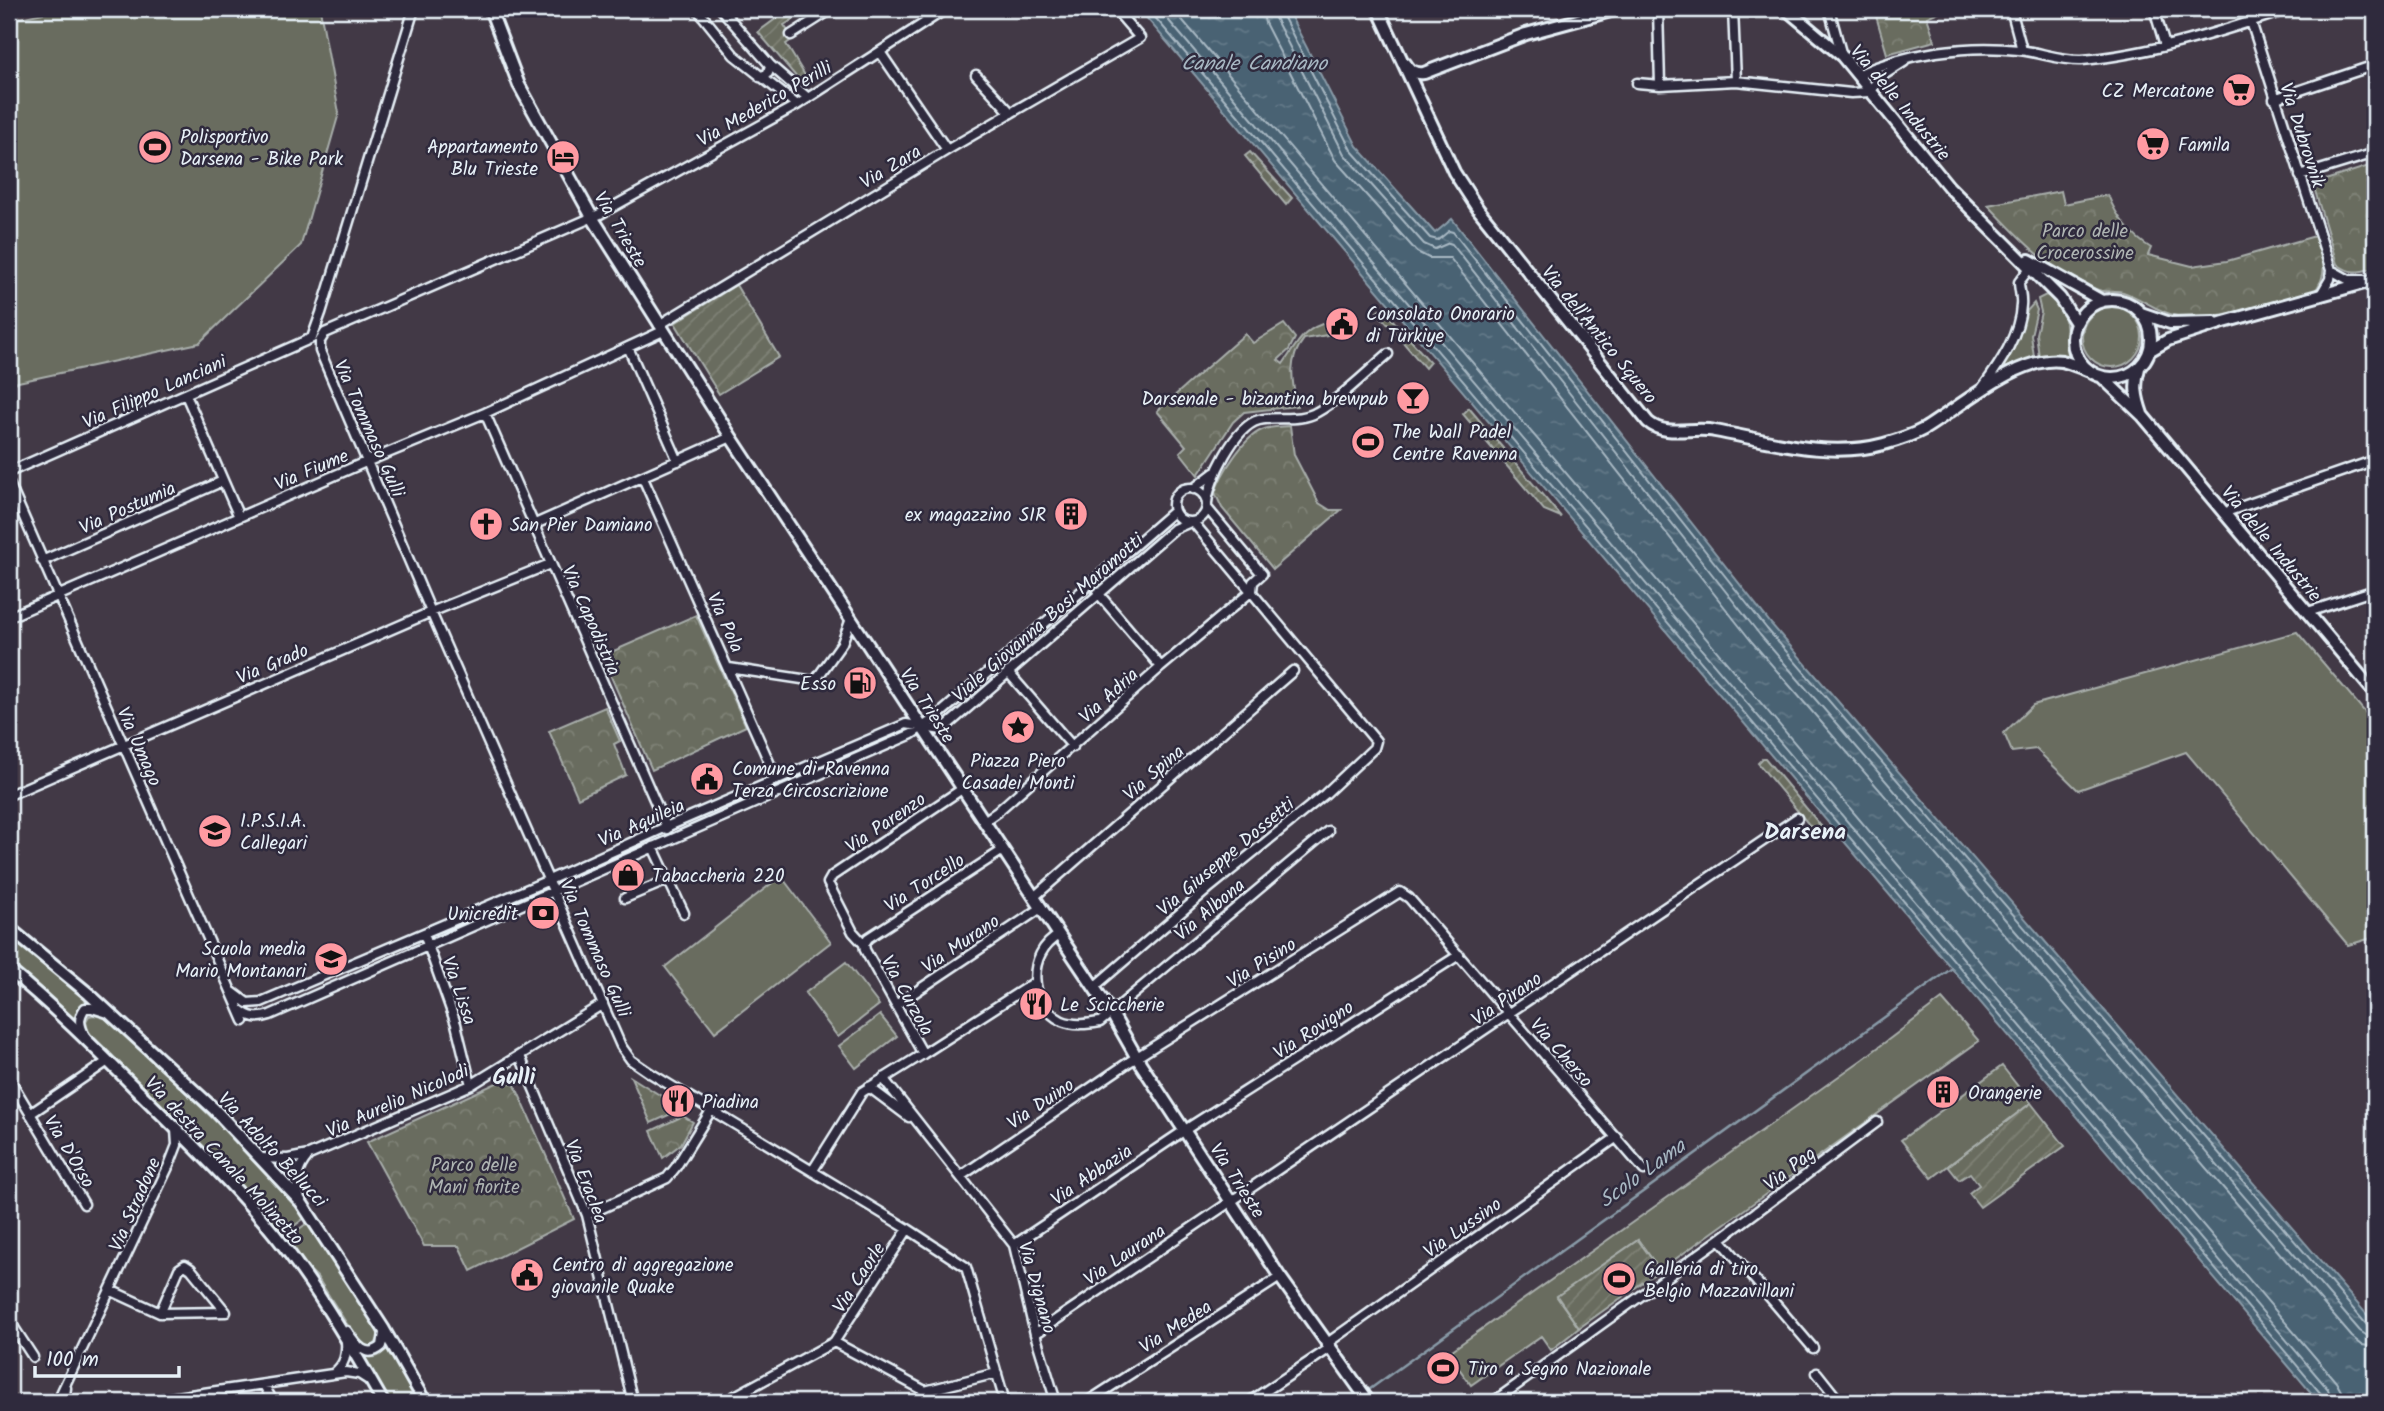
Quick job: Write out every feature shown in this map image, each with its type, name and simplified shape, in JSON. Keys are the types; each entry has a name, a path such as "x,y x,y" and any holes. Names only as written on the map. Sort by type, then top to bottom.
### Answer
{"street":[{"path":"310,340 321,313 414,9"},
{"name":"Via Trieste","path":"490,9 519,85 592,217 661,328 1112,1014 1137,1058 1280,1277 1369,1402"},
{"path":"696,9 734,55 797,105"},
{"path":"722,9 769,65 807,99"},
{"path":"791,35 832,9"},
{"path":"918,9 928,20"},
{"name":"Via Mederico Perilli","path":"592,217 797,105 946,9"},
{"name":"Via Zara","path":"661,328 947,150 1140,38 1115,9"},
{"name":"Via dell'Antico Squero","path":"1378,9 1454,172 1478,209 1656,429 1674,432 1683,429 1706,429 1813,448 1850,449 1885,444 1922,430 2003,377 2038,362 2062,361 2087,370"},
{"path":"1401,58 1410,71 1424,73 1526,34 1618,9"},
{"path":"1658,9 1660,85"},
{"path":"1733,9 1736,81"},
{"name":"Via delle Industrie","path":"1786,9 1842,56 1950,187 2014,252 2036,268 2102,301"},
{"path":"1829,9 1842,56"},
{"path":"2011,9 2022,50"},
{"path":"2154,9 2165,46"},
{"name":"Via Dubrovnik","path":"2247,9 2331,270"},
{"path":"1857,75 1886,63 1932,54 1980,49 2022,50 2079,60 2165,46 2289,9"},
{"path":"880,52 947,150"},
{"path":"1637,83 1660,85 1736,81 1852,93 1870,92 1879,78 1909,59"},
{"path":"760,77 768,73 769,65"},
{"path":"2274,99 2375,65"},
{"path":"976,75 1011,113"},
{"path":"2300,176 2375,153"},
{"path":"321,313 326,323 342,326 592,217"},
{"path":"1979,393 2017,327 2021,305 2018,282 2036,268"},
{"name":"Via delle Industrie","path":"2036,268 2076,323"},
{"path":"2320,296 2330,279 2331,270 2349,280 2375,280"},
{"path":"2149,351 2168,340 2224,322 2375,280"},
{"path":"2141,313 2148,324 2151,338 2149,351 2139,368 2116,379 2103,378 2087,370 2078,361 2072,336 2076,323 2082,313 2102,301 2123,302 2141,313 2170,323 2224,322"},
{"name":"Via Tommaso Gulli","path":"321,357 320,341 326,333 342,326"},
{"name":"Via Fiume","path":"9,617 485,414 628,347 661,328"},
{"name":"Via Tommaso Gulli","path":"310,340 321,357 368,462 621,1045 631,1060 966,1267 1005,1402"},
{"name":"Via Filippo Lanciani","path":"9,472 310,340"},
{"path":"628,347 678,461"},
{"path":"1191,522 1203,517 1208,491 1216,471 1248,425 1261,420 1314,414 1388,354"},
{"name":"Via delle Industrie","path":"2139,368 2135,381 2136,396 2143,416"},
{"name":"Via delle Industrie","path":"2103,378 2143,416 2375,692"},
{"path":"186,395 239,517"},
{"name":"Via Capodistria","path":"485,414 671,839"},
{"path":"533,525 731,437"},
{"path":"2223,513 2375,460"},
{"path":"1216,471 1193,489 1177,494 1174,511 1179,519 1191,522 1252,591"},
{"name":"Via Pola","path":"643,478 777,780"},
{"name":"Via Postumia","path":"42,561 223,481"},
{"name":"Via Umago","path":"9,483 244,1021"},
{"path":"1193,489 1203,494 1207,506 1262,574 1254,582 1252,591"},
{"name":"Viale Giovanna Bosi Maramotti","path":"922,728 1174,511"},
{"name":"Viale Giovanna Bosi Maramotti","path":"922,728 942,730 1174,529 1191,522"},
{"name":"Via Grado","path":"9,795 431,612 550,564"},
{"path":"2308,612 2375,590"},
{"name":"Via Adria","path":"984,821 998,813 1161,667 1252,591"},
{"name":"Via Giuseppe Dossetti","path":"1094,987 1208,889 1325,794 1374,748 1377,741 1252,591"},
{"path":"1098,593 1161,667"},
{"path":"729,668 815,681 842,643 851,619"},
{"name":"Via Spina","path":"1034,897 1293,671"},
{"path":"1008,672 1073,747"},
{"name":"Via Aquileia","path":"231,990 247,1003 261,1002 906,724 922,728"},
{"name":"Via Aquileia","path":"240,1010 252,1017 264,1017 554,892 922,728"},
{"name":"Via Parenzo","path":"828,883 832,876 962,789"},
{"name":"Via Pirano","path":"1231,1201 1797,818"},
{"name":"Via Albona","path":"1112,1014 1216,923 1328,831"},
{"path":"653,847 684,913"},
{"name":"Via Torcello","path":"864,944 869,937 1003,850"},
{"path":"625,898 668,880"},
{"name":"Via Curzola","path":"813,1170 862,1092 926,1052 895,1005 864,944 853,932 828,883"},
{"name":"Via Cherso","path":"1400,892 1409,898 1644,1170"},
{"name":"Via Pisino","path":"1137,1058 1400,892"},
{"name":"Via Murano","path":"895,1005 1041,908"},
{"path":"9,930 13,943 9,953"},
{"name":"Via Adolfo Bellucci","path":"9,930 41,953 111,1014 214,1109 301,1202 313,1216 383,1328 425,1402"},
{"name":"Via Lissa","path":"424,934 456,1024 471,1085"},
{"path":"1059,935 1047,942 1037,960 1035,982 1038,994 1048,1009 1063,1021 1073,1024 1100,1022 1112,1014"},
{"name":"Via Rovigno","path":"1185,1130 1459,955"},
{"name":"Via destra Canale Molinetto","path":"9,970 70,1022 245,1201 302,1270 383,1402"},
{"path":"926,1052 1035,982"},
{"name":"Via Aurelio Nicolodi","path":"260,1158 288,1159 309,1155 471,1085 603,1004"},
{"path":"87,1041 80,1027 80,1016 85,1009 92,1008 111,1014"},
{"name":"Via Eraclea","path":"520,1056 587,1215 633,1402"},
{"name":"Via Duino","path":"961,1175 1137,1058"},
{"name":"Via D'Orso","path":"30,1114 108,1062"},
{"name":"Via D'Orso","path":"9,1078 84,1204"},
{"name":"Via Dignano","path":"883,1078 1014,1245 1035,1334 1056,1402"},
{"name":"Via Dignano","path":"869,1087 919,1125"},
{"path":"587,1215 667,1178 677,1167 712,1109"},
{"name":"Via Pag","path":"1493,1402 1877,1122"},
{"name":"Via Stradone","path":"57,1402 174,1153 176,1129"},
{"name":"Via Abbazia","path":"1014,1245 1185,1130"},
{"name":"Via Lussino","path":"1249,1402 1617,1137"},
{"name":"Via Aurelio Nicolodi","path":"301,1202 296,1180 300,1167 309,1155"},
{"name":"Via Laurana","path":"1035,1334 1231,1201"},
{"name":"Via Caorle","path":"724,1402 834,1342 908,1229"},
{"path":"1720,1239 1812,1348"},
{"path":"111,1291 160,1313 226,1312 185,1265 179,1269 160,1313"},
{"path":"302,1270 362,1351 372,1352 382,1346 383,1328"},
{"name":"Via Medea","path":"1087,1402 1280,1277"},
{"path":"9,1320 33,1357"},
{"path":"331,1374 344,1363 347,1353 346,1338"},
{"name":"Via Caorle","path":"834,1342 925,1391 996,1373"},
{"path":"142,1402 331,1374 355,1373 372,1382"},
{"path":"1817,1373 1840,1402"},
{"path":"66,1385 65,1395 69,1402"},
{"path":"264,1385 273,1402"}],"green space":[{"path":"9,9 13,9 20,18 62,9 320,9 339,113 301,245 199,343 9,384"},
{"path":"789,9 810,9 784,25 793,39 786,44 806,77 798,79 758,32"},
{"path":"1874,9 1945,9 1927,17 1935,41 1887,54"},
{"path":"1250,152 1292,198 1286,205 1245,156"},
{"path":"2375,164 2375,268 2351,271 2337,264 2313,184"},
{"name":"Parco delle Crocerossine","path":"2061,191 2064,204 2108,195 2125,225 2151,248 2148,255 2192,266 2227,261 2315,236 2322,258 2322,278 2314,292 2226,314 2192,317 2170,314 2120,291 2094,289 2055,267 2031,248 1988,205"},
{"path":"736,285 779,357 719,394 675,323"},
{"path":"2046,295 2054,300 2064,314 2072,359 2039,357 2036,334 2041,312 2038,299"},
{"path":"2034,303 2037,310 2031,335 2034,357 1994,377 2007,360 2026,312"},
{"path":"2106,307 2118,307 2137,320 2142,337 2140,349 2129,362 2118,367 2106,367 2087,354 2082,343 2082,331 2095,312"},
{"path":"1382,308 1430,362 1425,368 1377,312"},
{"path":"1329,322 1331,331 1327,335 1304,339 1295,355 1293,379 1297,406 1244,412 1233,422 1198,475 1180,452 1186,446 1157,411 1245,334 1253,343 1284,324 1295,338 1289,350 1278,360 1283,364 1307,333"},
{"path":"1469,408 1561,517 1544,510 1463,414"},
{"path":"1290,426 1294,455 1319,503 1330,510 1341,510 1273,569 1222,508 1215,493 1227,467 1248,440 1265,429"},
{"path":"696,615 746,726 652,770 602,656"},
{"path":"2297,632 2375,724 2375,937 2348,945 2186,752 2078,790 2036,749 2012,752 2004,733 2033,705"},
{"path":"605,707 620,741 614,744 626,775 578,798 549,731"},
{"path":"1763,758 1826,832 1815,832 1758,763"},
{"path":"781,876 831,942 715,1032 665,967"},
{"path":"17,940 94,1005 82,1006 77,1012 76,1020 9,964 9,956 14,954"},
{"path":"846,962 879,1005 838,1037 805,993"},
{"path":"1942,999 1979,1041 1660,1270 1638,1240 1557,1297 1579,1328 1551,1350 1541,1336 1471,1385 1448,1353 1863,1059"},
{"path":"880,1015 897,1036 856,1068 839,1046"},
{"path":"89,1016 108,1019 121,1030 235,1140 306,1217 282,1235 88,1032 86,1021"},
{"path":"2002,1066 2031,1103 1932,1178 1901,1140"},
{"path":"631,1077 682,1109 651,1123"},
{"name":"Parco delle Mani fiorite","path":"503,1080 515,1085 574,1219 471,1271 459,1246 424,1246 367,1142"},
{"path":"2031,1103 2065,1146 1980,1207 1969,1193 1979,1185 1970,1173 1959,1180 1948,1166"},
{"path":"683,1116 693,1122 681,1144 663,1158 651,1131"},
{"path":"309,1222 378,1329 379,1337 374,1346 364,1347 359,1343 317,1277 299,1260 285,1239"},
{"path":"1638,1240 1660,1270 1579,1328 1557,1296"},
{"path":"388,1344 419,1402 389,1402 362,1356 378,1356"}],"water":[{"name":"Canale Candiano","path":"1139,9 1287,9 1357,146 1435,233 1452,219 1772,625 2375,1324 2375,1402 2319,1402"}],"waterway":[{"name":"Scolo Lama","path":"1366,1392 1951,969"},
{"name":"Scolo Lama","path":"1352,1402 1361,1396"}],"place":[{"name":"CZ Mercatone","path":"2239,90"},
{"name":"Famila","path":"2153,144"},
{"name":"Polisportivo Darsena - Bike Park","path":"155,147"},
{"name":"Appartamento Blu Trieste","path":"563,157"},
{"name":"Consolato Onorario di Türkiye","path":"1342,324"},
{"name":"Darsenale - bizantina brewpub","path":"1413,398"},
{"name":"The Wall Padel Centre Ravenna","path":"1368,442"},
{"name":"ex magazzino SIR","path":"1071,514"},
{"name":"San Pier Damiano","path":"486,524"},
{"name":"Esso","path":"860,683"},
{"name":"Piazza Piero Casadei Monti","path":"1018,727"},
{"name":"Comune di Ravenna Terza Circoscrizione","path":"707,779"},
{"name":"I.P.S.I.A. Callegari","path":"215,831"},
{"name":"Tabaccheria 220","path":"628,875"},
{"name":"Unicredit","path":"543,913"},
{"name":"Scuola media Mario Montanari","path":"331,959"},
{"name":"Le Sciccherie","path":"1036,1004"},
{"name":"Orangerie","path":"1943,1092"},
{"name":"Piadina","path":"678,1101"},
{"name":"Centro di aggregazione giovanile Quake","path":"527,1275"},
{"name":"Galleria di tiro Belgio Mazzavillani","path":"1619,1279"},
{"name":"Tiro a Segno Nazionale","path":"1443,1368"}],"district":[{"name":"Darsena","path":"1805,831"},
{"name":"Gulli","path":"514,1076"}]}
